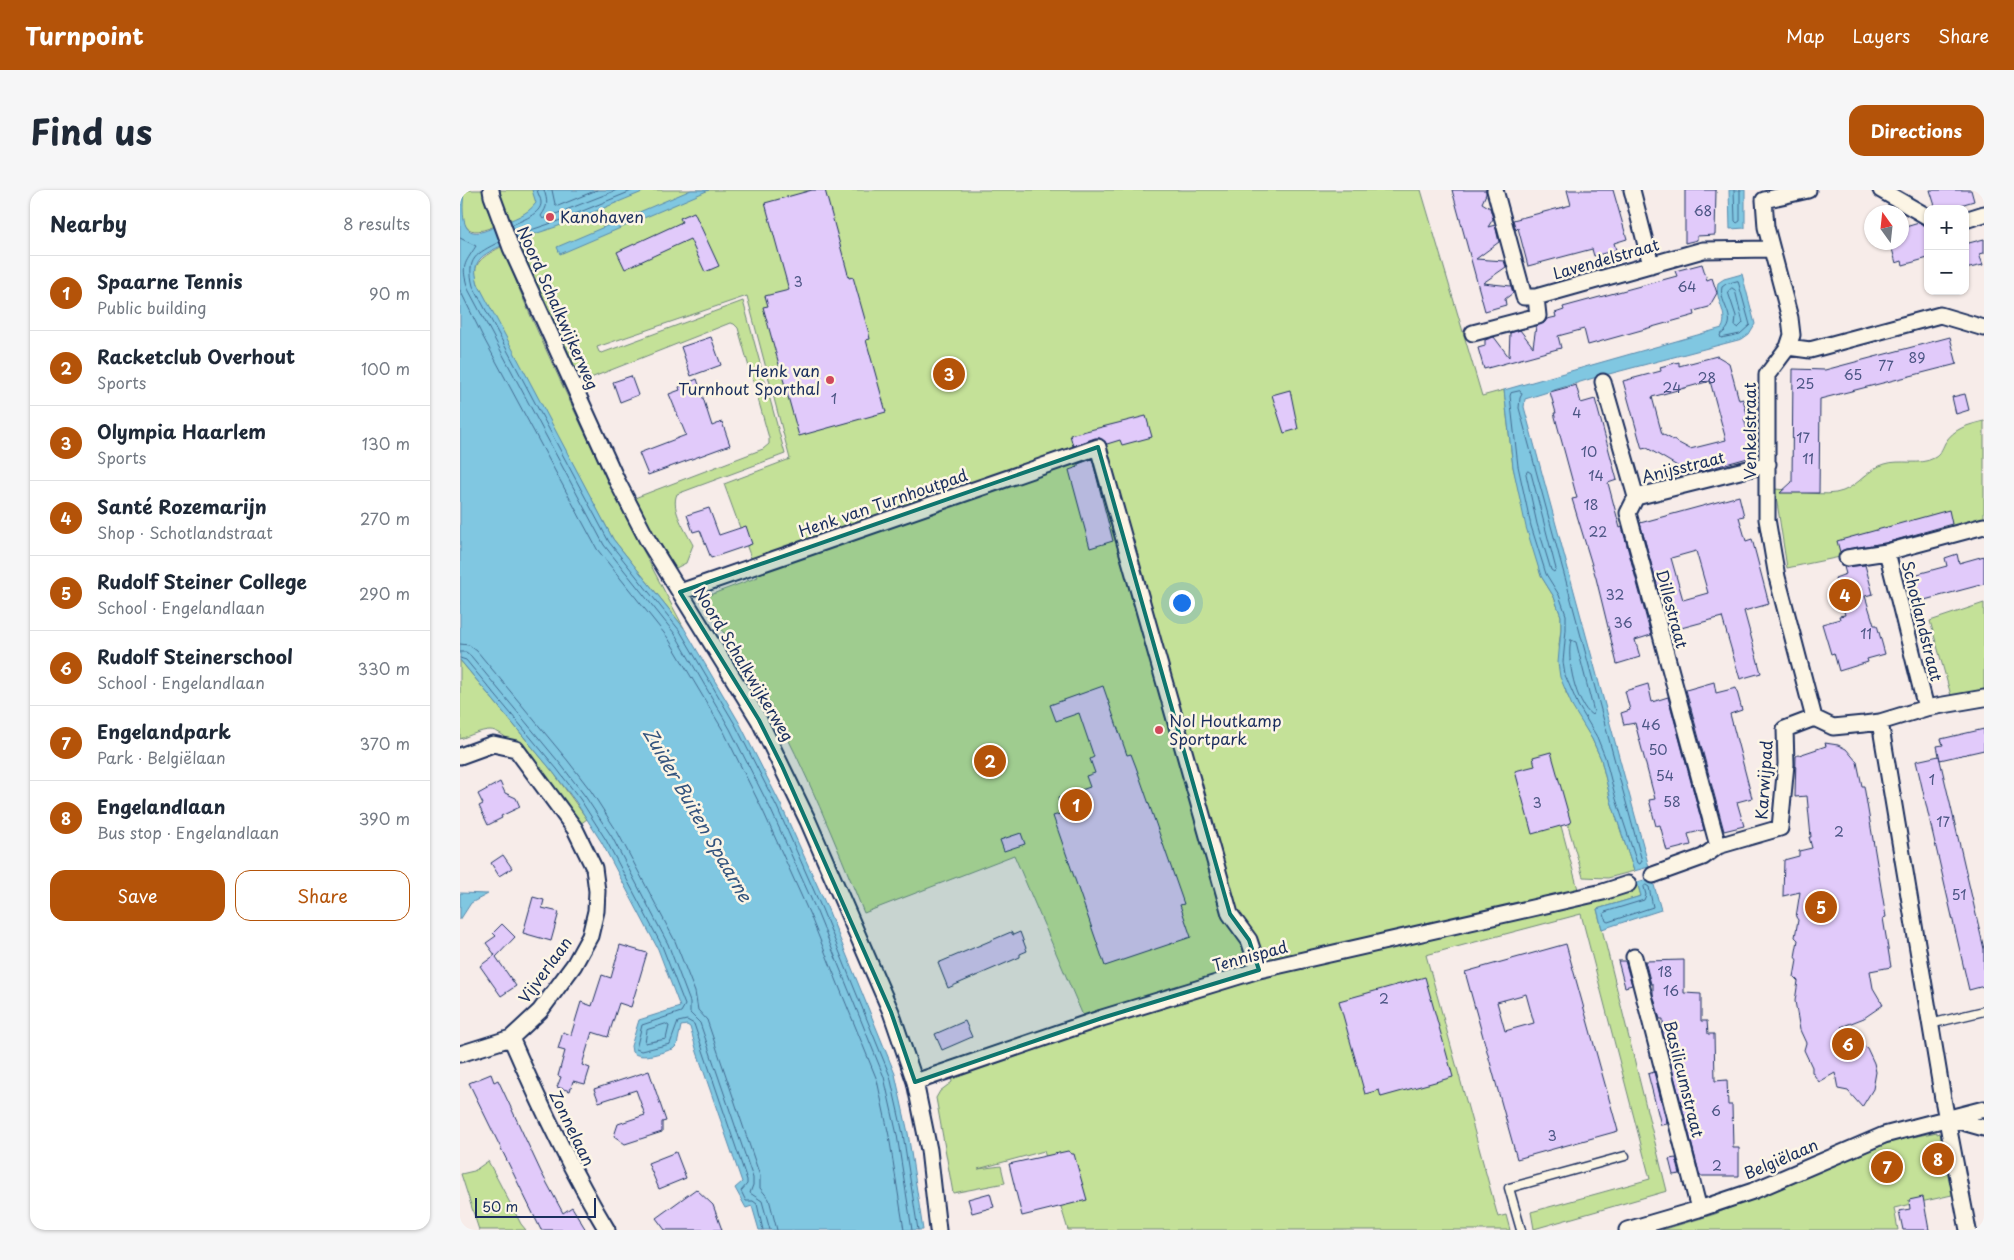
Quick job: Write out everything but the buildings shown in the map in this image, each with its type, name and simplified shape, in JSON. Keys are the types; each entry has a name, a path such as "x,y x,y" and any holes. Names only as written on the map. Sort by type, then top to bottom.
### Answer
{"street":[{"name":"Noord Schalkwijkerweg","path":"492,190 492,196 511,248 617,481 647,539 759,720 808,820 891,1012 915,1082 929,1150 938,1230"},
{"path":"1495,190 1524,297 1536,297"},
{"path":"1632,190 1651,265"},
{"path":"1808,190 1764,200 1766,227 1790,318 1792,335 1788,347 1810,350 1940,315 1984,328"},
{"path":"1880,190 1924,214"},
{"path":"1969,219 1984,214"},
{"name":"Lavendelstraat","path":"1473,333 1538,316 1536,297 1703,250 1771,249"},
{"name":"Venkelstraat","path":"1788,347 1766,375 1767,519 1777,577 1814,718"},
{"path":"1604,382 1636,497"},
{"name":"Henk van Turnhoutpad","path":"680,592 1098,447 1230,914 1249,940 1259,970"},
{"name":"Anijsstraat","path":"1636,497 1768,464"},
{"name":"Dillestraat","path":"1636,497 1628,513 1718,846"},
{"name":"Schotlandstraat","path":"1926,708 1887,552 1984,526"},
{"path":"1847,558 1887,552"},
{"path":"1814,718 1833,727 1880,722 1926,708 1984,698"},
{"name":"Karwijpad","path":"1718,846 1780,828 1786,764 1784,729 1814,718"},
{"path":"1880,722 1930,1024 1968,1230"},
{"name":"Vijverlaan","path":"460,756 493,744 516,749 575,829 594,868 597,891 596,911 590,936 574,965 540,1010 511,1038 460,1054"},
{"path":"1653,875 1703,857 1718,846"},
{"name":"Tennispad","path":"915,1082 1102,1018 1259,970 1603,892 1628,884"},
{"name":"Basilicumstraat","path":"1634,957 1699,1210"},
{"name":"Zonnelaan","path":"511,1038 550,1126 580,1186 607,1230"},
{"name":"Belgiëlaan","path":"1627,1230 1699,1210 1753,1191 1884,1135 1984,1108"},
{"path":"1947,1118 1984,1128"}],"lane":[{"path":"1930,1024 1984,1011"},
{"path":"1521,1230 1509,1188 1625,1156"}],"highlighted area":[{"path":"1098,447 1230,914 1249,940 1259,970 1102,1018 915,1082 891,1012 782,766 759,720 680,592"}],"green space":[{"path":"464,190 485,190 487,209 495,226 475,231 465,225 462,210"},
{"name":"Nol Houtkamp Sportpark","path":"493,190 1421,190 1482,396 1504,390 1513,467 1541,576 1554,597 1561,616 1559,645 1566,693 1601,759 1611,801 1634,871 1608,878 1583,877 1566,819 1542,755 1579,893 1594,894 1637,882 1641,896 1597,909 1667,1191 1534,1229 1531,1212 1650,1179 1581,914 1426,955 1498,1217 1506,1215 1510,1230 1068,1230 1044,1151 978,1169 1001,1166 1005,1183 953,1193 936,1098 940,1091 952,1082 949,1065 1084,1018 1014,855 864,913 820,806 783,728 753,676 701,602 707,596 758,577 724,484 790,459 747,296 597,347 599,352 602,353 743,301 785,454 677,494 675,500 677,513 693,545 686,563 676,568 632,499 763,449 769,444 769,438 738,328 730,323 578,383 508,217"},
{"path":"503,246 533,320 580,423 684,628 613,539 478,285 476,270 478,264 491,252"},
{"path":"1984,421 1984,522 1898,545 1787,568 1775,489 1819,494 1843,491 1879,466 1891,463 1923,462 1934,458 1939,454 1949,438 1957,431"},
{"path":"1984,603 1984,693 1952,699 1930,621"},
{"path":"460,660 553,772 587,819 576,827 537,771 512,742 500,733 486,730 460,739"},
{"path":"1937,1132 1937,1134 1940,1133 1952,1195 1894,1208 1898,1230 1662,1230 1715,1214 1893,1141"},
{"path":"488,1161 526,1230 479,1230 461,1174 474,1171"}],"water":[{"name":"Zuider Buiten Spaarne","path":"460,190 464,190 464,221 469,230 476,232 490,229 528,211 536,203 532,190 647,190 572,221 496,248 480,259 476,265 478,284 613,539 684,628 740,724 781,805 827,907 895,1074 908,1133 923,1230 759,1230 752,1206 746,1208 735,1188 742,1182 690,1027 687,1025 681,1026 677,1045 673,1049 646,1056 636,1055 632,1052 631,1046 639,1020 680,1007 658,949 602,843 576,802 460,660"},
{"path":"691,190 709,190 560,254 557,247"},
{"path":"1729,190 1745,190 1745,228 1730,229"},
{"path":"1742,274 1755,324 1749,334 1742,339 1590,379 1525,399 1524,407 1649,867 1634,871 1611,801 1601,759 1592,739 1573,708 1560,677 1558,663 1561,616 1554,597 1541,576 1526,527 1513,467 1504,390 1722,328 1724,317 1718,295 1718,283 1724,279"},
{"path":"1652,878 1661,910 1602,929 1597,909 1641,896 1637,882"},
{"path":"460,893 488,894 471,903 460,920"}],"place":[{"name":"Kanohaven","path":"550,217"},
{"name":"Olympia Haarlem","path":"949,374"},
{"name":"Henk van Turnhout Sporthal","path":"830,380"},
{"name":"Santé Rozemarijn","path":"1845,595"},
{"name":"Nol Houtkamp Sportpark","path":"1159,730"},
{"name":"Racketclub Overhout","path":"990,761"},
{"name":"Spaarne Tennis","path":"1076,805"},
{"name":"Rudolf Steiner College","path":"1821,907"},
{"name":"Rudolf Steinerschool","path":"1848,1044"},
{"name":"Engelandlaan","path":"1938,1159"},
{"name":"Engelandpark","path":"1887,1167"}]}
